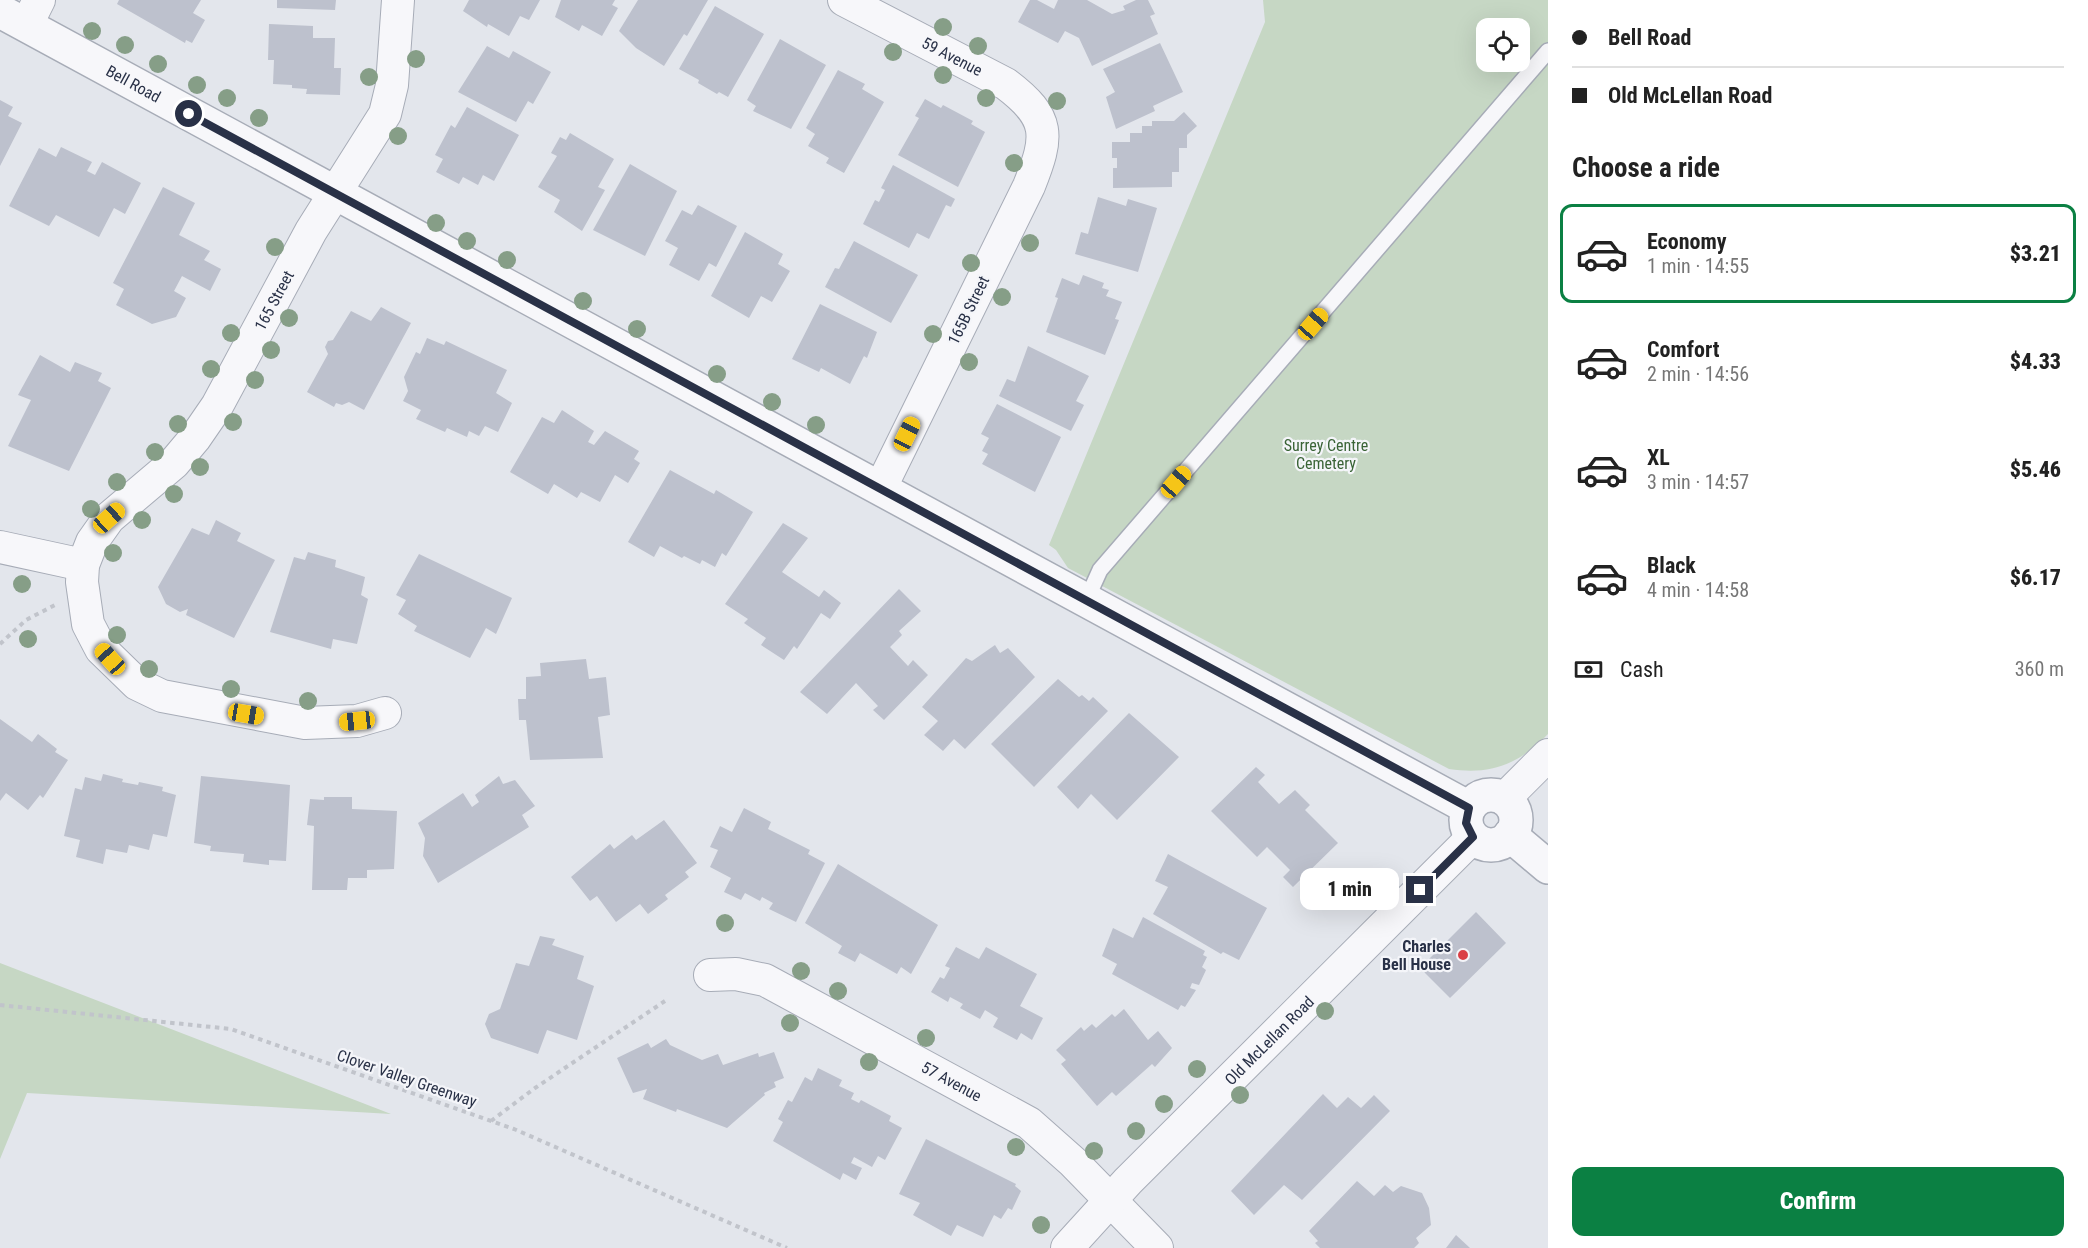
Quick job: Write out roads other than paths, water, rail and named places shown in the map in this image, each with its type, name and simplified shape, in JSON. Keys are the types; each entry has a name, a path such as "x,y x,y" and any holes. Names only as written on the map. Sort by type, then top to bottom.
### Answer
{"street":[{"name":"165 Street","path":"83,565 92,542 109,518 154,481 195,438 217,406 311,231 385,114 392,86 398,0"},
{"name":"59 Avenue","path":"844,0 1006,84 1030,103 1043,128"},
{"name":"Bell Road","path":"22,12 335,195 881,487 1086,601 1471,822"},
{"name":"165B Street","path":"881,487 1029,186 1040,159 1043,128"},
{"path":"0,547 83,565 82,600 88,624 101,649 145,688 162,696 305,723 357,721 385,713"},
{"path":"1504,799 1548,755"},
{"path":"1489,795 1504,799 1510,805 1515,820 1510,835 1503,841 1488,844 1471,822 1474,801 1489,795"},
{"name":"Old McLellan Road","path":"1067,1248 1128,1181 1471,822"},
{"path":"1510,835 1548,867"},
{"name":"57 Avenue","path":"710,975 736,974 765,980 1005,1108 1050,1140 1157,1248"}],"lane":[{"path":"1086,601 1100,570 1548,51"}],"place":[{"name":"Charles Bell House","path":"1463,955"}],"park label":[{"name":"Surrey Centre Cemetery","path":"1326,454"}]}
